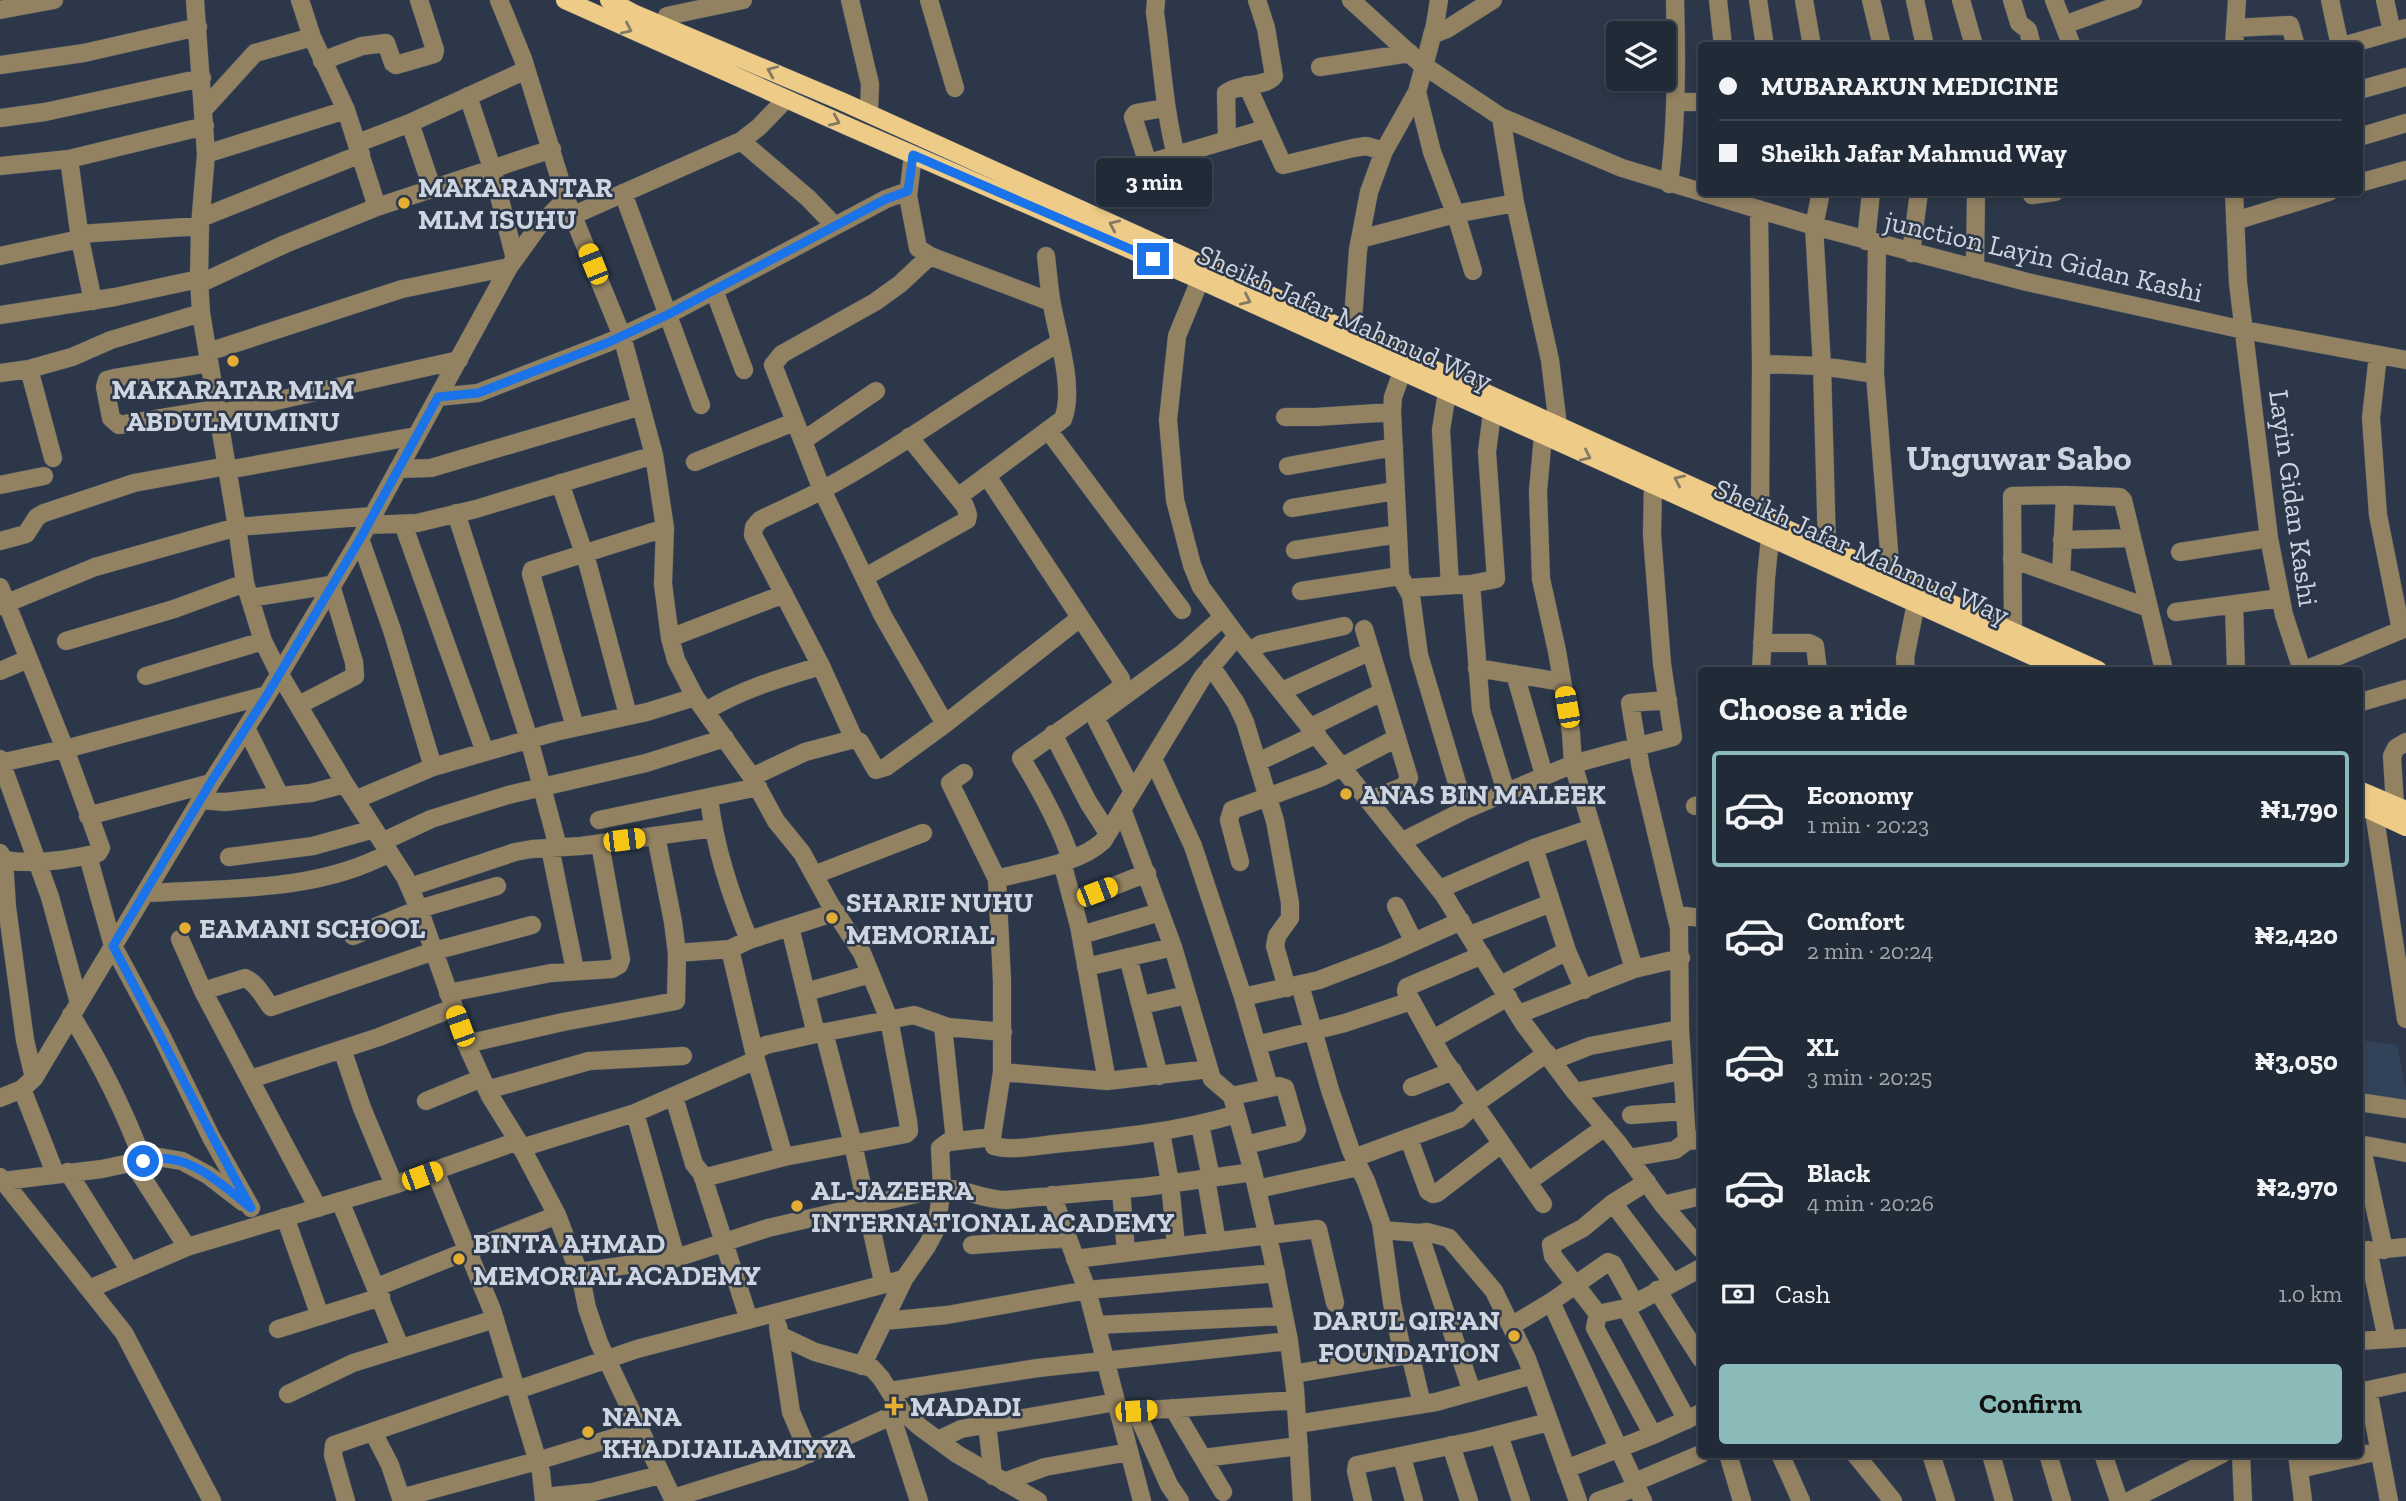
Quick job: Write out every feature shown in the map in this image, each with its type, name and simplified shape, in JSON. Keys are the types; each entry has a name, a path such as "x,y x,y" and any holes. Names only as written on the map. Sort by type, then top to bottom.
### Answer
{"main road":[{"name":"Sheikh Jafar Mahmud Way","path":"565,0 1200,280 1492,413 1551,431 1760,517 2091,667"},
{"name":"Sheikh Jafar Mahmud Way","path":"609,0 633,13 667,14 869,113 1352,333 1551,431 1653,485 2054,667"},
{"path":"2363,792 2401,808"},
{"path":"2366,809 2406,827"}],"street":[{"path":"0,10 54,0"},
{"path":"195,0 206,153 199,281 201,313 247,591 263,641 279,673 410,887 466,1044 484,1084 520,1144 557,1215 579,1272 587,1308 607,1361 660,1475 673,1500 792,1461 897,1414"},
{"path":"300,0 322,61 346,110 377,206"},
{"path":"322,61 362,46 386,43 393,63 397,65 434,54 419,0"},
{"path":"499,0 526,70 570,207 622,336 641,406 654,455 665,527 663,584 670,638 676,660 700,704 755,782 776,821 802,853 852,935 889,1019 909,1131 906,1134 784,1157 703,1178"},
{"path":"850,0 870,84 869,113"},
{"path":"929,0 955,88"},
{"path":"1156,0 1155,13 1167,95 1166,108 1175,155"},
{"path":"1227,140 1225,96 1230,89 1272,80 1274,76 1266,28 1257,0"},
{"name":"junction Layin Gidan Kashi","path":"1351,0 1425,66 1501,117 1590,156 1669,184 1698,190"},
{"path":"1352,333 1360,239 1369,192 1384,151 1417,92 1438,0"},
{"path":"1432,35 1447,29 1493,0"},
{"path":"1669,184 1677,102 1675,0"},
{"path":"1718,0 1723,42"},
{"path":"1758,0 1764,42"},
{"path":"1804,0 1811,42"},
{"path":"1871,0 1881,42"},
{"path":"1914,0 1923,42"},
{"path":"1961,0 1973,42"},
{"path":"2012,0 2019,23 2028,30 2031,42"},
{"path":"2054,0 2069,42"},
{"path":"2064,25 2133,0"},
{"path":"2237,0 2235,37 2290,24 2295,42"},
{"path":"2330,0 2341,42"},
{"path":"2356,42 2399,30 2385,0"},
{"path":"659,43 667,14 739,1"},
{"path":"0,65 84,53 198,27"},
{"path":"0,166 69,159 205,117 255,53 312,37"},
{"path":"1320,67 1410,53"},
{"path":"0,256 79,237 201,222 526,70"},
{"path":"2363,89 2406,77"},
{"path":"0,118 45,112 202,78"},
{"path":"1247,85 1283,165 1366,146 1384,151"},
{"path":"1417,92 1432,152 1473,271"},
{"path":"468,96 492,168 512,263"},
{"path":"0,1098 28,1084 75,1009 211,782 267,695 366,527 512,263 538,227 570,207 623,193 741,141 786,99"},
{"path":"1677,102 1698,102"},
{"path":"1166,108 1136,113 1133,117 1147,161 1152,163 1265,129"},
{"path":"206,153 346,110"},
{"path":"1501,117 1515,203 1550,360 1551,431 1538,491 1541,579 1571,733 1573,764 1634,970"},
{"path":"410,123 432,188"},
{"path":"2363,136 2406,124"},
{"path":"741,141 808,198 835,226"},
{"path":"0,316 199,281 377,206 552,149"},
{"path":"913,155 908,191 918,248 929,256 1051,302"},
{"path":"69,159 79,237 93,301"},
{"path":"2363,182 2406,170"},
{"path":"438,397 478,393 622,336 669,314 886,199 908,191"},
{"path":"623,193 701,405"},
{"name":"junction Layin Gidan Kashi","path":"1723,196 1814,226 1975,269 2244,330 2406,360"},
{"path":"1820,196 1814,226 1828,547"},
{"path":"1871,196 1875,374 1891,576"},
{"path":"1911,253 1918,196"},
{"path":"1975,269 1976,196"},
{"name":"Layin Gidan Kashi","path":"2234,196 2238,283 2269,538 2280,598 2303,667"},
{"path":"2235,221 2316,196"},
{"path":"1360,239 1455,214 1515,203"},
{"path":"1759,209 1760,517"},
{"path":"929,256 900,284 875,302 782,354 772,366 822,490 883,616 945,724"},
{"path":"958,497 1063,419 1067,409 1046,256"},
{"path":"459,360 216,411 119,425 111,418 105,387 107,380 209,357 402,289 512,263"},
{"path":"1200,280 1177,335 1168,403 1169,448 1175,500 1194,573 1201,587 1237,636 1440,889 1519,1014 1575,1092 1605,1127 1663,1205 1698,1243"},
{"path":"714,290 744,370"},
{"path":"0,373 29,369 72,357 111,340 201,313"},
{"path":"1059,343 1007,372 909,437 822,490 760,520 754,527 753,535 821,666 854,739 860,742 876,770 893,764 1080,618"},
{"path":"2311,667 2404,629 2397,565 2378,515 2371,418 2378,355"},
{"path":"1761,364 1822,366 1875,374"},
{"path":"29,369 53,458"},
{"path":"1402,372 1393,397 1392,412 1398,534 1404,582 1425,678 1465,810"},
{"path":"804,440 876,391"},
{"path":"1447,392 1441,430 1450,585"},
{"path":"398,468 431,468 641,406"},
{"path":"1285,417 1316,418 1392,412"},
{"path":"1301,591 1404,582 1471,584 1496,579 1487,452 1492,413"},
{"path":"695,462 794,422"},
{"path":"1048,430 1182,610"},
{"path":"0,541 26,534 37,517 44,513 134,484 416,436"},
{"path":"865,577 967,520 965,506 909,437"},
{"path":"1288,466 1394,447"},
{"path":"130,1271 61,1173 28,1084 2,856 38,861 88,856 98,853 101,848 65,749 2,598 95,567 237,527 366,527 403,524 456,513 654,455"},
{"path":"0,485 44,476"},
{"path":"987,476 1121,679 1121,686 1022,756 1021,760 1027,764 1047,804 1066,860 1107,1081"},
{"path":"560,483 584,553 628,715"},
{"path":"1403,841 1544,775 1573,764 1673,737 1662,664 1652,535 1653,485"},
{"path":"1292,508 1395,491"},
{"path":"2061,576 2065,495"},
{"path":"2013,632 2012,496 2120,497 2125,506 2163,667"},
{"path":"456,513 530,739 542,786 575,970"},
{"path":"403,524 485,752"},
{"path":"366,527 392,630 433,767"},
{"path":"575,727 531,574 536,568 665,527"},
{"path":"1295,550 1398,534"},
{"path":"1761,667 1770,538"},
{"path":"2062,540 2132,538"},
{"path":"2180,552 2269,538"},
{"path":"2012,559 2149,608"},
{"path":"1471,584 1484,722 1506,792"},
{"path":"66,641 247,591 331,585"},
{"path":"299,705 355,677 354,662 331,585"},
{"path":"670,638 784,594"},
{"path":"2176,612 2280,598"},
{"path":"1906,667 1905,658 1916,603"},
{"path":"2234,604 2235,667"},
{"path":"1132,790 1097,721 1097,716 1183,653 1223,617"},
{"path":"1250,651 1261,643 1344,626"},
{"path":"1364,629 1409,778 1408,782 1371,800"},
{"path":"997,879 1066,860 1099,845 1211,666 1237,636"},
{"path":"146,676 263,641"},
{"path":"1762,643 1809,643 1815,646 1818,667"},
{"path":"1282,691 1371,651"},
{"path":"0,671 28,659"},
{"path":"355,800 433,767 530,739 628,715 700,704 821,666"},
{"path":"1211,666 1245,722 1275,821 1290,902 1290,918 1277,936 1275,946 1313,1029 1330,1090 1382,1230 1392,1303 1403,1355"},
{"path":"1477,668 1562,681"},
{"path":"1515,674 1544,775"},
{"path":"2363,701 2406,688"},
{"path":"1258,762 1382,692"},
{"path":"187,1247 138,1162 128,1122 75,1009 50,897 0,762 65,749 267,695"},
{"path":"1629,1158 1675,1150 1694,1140 1684,1111 1682,1090 1681,958 1677,915 1629,703 1668,700"},
{"path":"246,728 280,796"},
{"path":"1053,734 1087,802 1108,833"},
{"path":"229,857 313,846 382,841 431,820 542,786 646,763 725,738"},
{"path":"1240,862 1230,815 1232,810 1322,777 1397,738"},
{"path":"599,820 709,797 755,782 805,752 854,739"},
{"path":"2401,808 2392,756 2396,748 2406,742"},
{"path":"1153,759 1193,846 1243,997 1269,1087"},
{"path":"964,772 950,783 997,879 1003,1032 1002,1072 992,1137 994,1146 997,1148 1161,1132 1200,1125 1237,1114"},
{"path":"88,816 211,782"},
{"path":"201,800 225,802 310,793 345,784"},
{"path":"709,797 713,828 729,892 749,940"},
{"path":"1122,809 1172,947 1212,1079 1218,1087 1232,1096 1246,1145 1289,1341 1303,1501"},
{"path":"2366,809 2406,1019"},
{"path":"410,887 515,852 600,844 713,828"},
{"path":"1440,889 1534,848 1592,828"},
{"path":"814,875 923,833"},
{"path":"466,1044 576,1019 676,1002 677,953 656,836"},
{"path":"146,893 279,884 363,867 382,841"},
{"path":"251,1079 342,1049 451,1000 575,970 612,969 619,965 621,959 600,844"},
{"path":"1534,848 1567,951 1584,990"},
{"path":"88,856 113,946 160,1033 211,1137 260,1224"},
{"path":"1073,902 1147,873"},
{"path":"353,936 419,909 498,886"},
{"path":"1243,997 1319,980 1414,942 1551,903"},
{"path":"1396,906 1414,942"},
{"path":"677,953 730,949 749,940 836,912"},
{"path":"1081,935 1160,912"},
{"path":"1677,915 1698,918"},
{"path":"204,991 245,978 256,987 271,1007 434,951 532,925"},
{"path":"790,926 806,992 853,1144 883,1282"},
{"path":"180,939 204,991 318,1208"},
{"path":"1087,967 1172,947"},
{"path":"730,949 755,1055 784,1157"},
{"path":"1433,1039 1567,951"},
{"path":"1482,956 1407,987 1406,991 1452,1072 1543,1204"},
{"path":"1128,957 1159,1076"},
{"path":"1519,1014 1634,970 1681,958"},
{"path":"806,992 870,974"},
{"path":"1142,1005 1187,995"},
{"path":"1257,1045 1345,1023 1411,1001"},
{"path":"89,1289 187,1247 520,1144 635,1114 755,1055 766,1045 915,1015 943,1026 1003,1032"},
{"path":"943,1026 955,1141"},
{"path":"579,1272 677,1258 768,1228 942,1188 952,1188 991,1200 1121,1189 1209,1178 1255,1180 1356,1162 1459,1119 1475,1104 1550,1057 1590,1046 1680,1029"},
{"path":"342,1049 362,1108 394,1185"},
{"path":"426,1101 484,1084 589,1061 683,1056"},
{"path":"1002,1072 1107,1081 1209,1069"},
{"path":"1575,1092 1681,1071"},
{"path":"1412,1087 1452,1072"},
{"path":"1232,1096 1269,1087 1285,1088 1297,1130 1292,1134 1246,1145"},
{"path":"1682,1090 1698,1090"},
{"path":"674,1097 694,1164 703,1178 749,1320"},
{"path":"2363,1103 2406,1109"},
{"path":"1631,1115 1684,1111"},
{"path":"635,1114 677,1258"},
{"path":"1200,1125 1217,1242"},
{"path":"1528,1182 1605,1127"},
{"path":"1161,1132 1170,1184 1176,1246"},
{"path":"862,1366 904,1279 928,1246 936,1229 942,1188 940,1149 943,1144 955,1141 992,1137"},
{"path":"1409,1139 1428,1191 1433,1194 1501,1144"},
{"path":"2363,1145 2406,1153"},
{"path":"2,1179 102,1169 158,1157 182,1161 208,1175 251,1208"},
{"path":"435,1171 495,1319 537,1461 544,1499 593,1492 660,1475"},
{"path":"2363,1176 2370,1250 2387,1339"},
{"path":"2,1179 124,1333 212,1501"},
{"path":"1598,1314 1553,1256 1550,1245 1583,1228 1614,1203 1647,1182"},
{"path":"1121,1189 1126,1252"},
{"path":"1052,1195 1087,1290 1105,1360 1124,1408 1180,1501"},
{"path":"1663,1205 1698,1197"},
{"path":"340,1201 400,1347"},
{"path":"1614,1203 1665,1286 1698,1353"},
{"path":"278,1329 320,1316 379,1292 468,1251 557,1215"},
{"path":"285,1217 320,1316"},
{"path":"1075,1259 1268,1237 1315,1229 1320,1230 1335,1303"},
{"path":"1382,1230 1434,1233 1449,1238 1494,1291 1533,1375 1578,1501"},
{"path":"1419,1233 1472,1392"},
{"path":"972,1245 1068,1238"},
{"path":"2370,1250 2406,1247"},
{"path":"1511,1326 1608,1262 1694,1417 1566,1469"},
{"path":"1598,1314 1630,1305 1698,1270"},
{"path":"884,1321 947,1315 1087,1290 1276,1273"},
{"path":"346,1501 333,1455 334,1445 515,1386 607,1361 636,1349 883,1282 904,1279"},
{"path":"1551,1302 1638,1490"},
{"path":"776,1312 791,1412 809,1454"},
{"path":"1598,1314 1595,1328 1653,1435"},
{"path":"1096,1325 1284,1316"},
{"path":"288,1394 353,1363 495,1319"},
{"path":"1200,1320 1203,1350"},
{"path":"779,1335 816,1352 872,1368 890,1391 919,1501"},
{"path":"2363,1341 2406,1338"},
{"path":"890,1391 1105,1360 1289,1341"},
{"path":"1293,1374 1408,1356 1412,1362 1422,1404"},
{"path":"1297,1424 1422,1404 1533,1375"},
{"path":"2389,1501 2363,1391 2406,1382"},
{"path":"938,1440 961,1429 987,1424 1124,1408 1173,1408 1296,1399"},
{"path":"1124,1408 1129,1452 1142,1501"},
{"path":"1173,1408 1223,1492"},
{"path":"897,1414 1008,1487 1038,1501"},
{"path":"1363,1501 1357,1465 1549,1422"},
{"path":"987,1424 1008,1487"},
{"path":"373,1432 390,1465 402,1499 639,1430"},
{"path":"1499,1435 1521,1501"},
{"path":"1451,1445 1469,1501"},
{"path":"1203,1458 1299,1446"},
{"path":"2363,1453 2379,1451"},
{"path":"1008,1487 1045,1467 1129,1452"},
{"path":"1598,1501 1638,1490 1698,1456"},
{"path":"1402,1457 1414,1501"},
{"path":"1729,1458 1742,1501"},
{"path":"1782,1458 1801,1501"},
{"path":"1858,1458 1893,1501"},
{"path":"1932,1458 1946,1501"},
{"path":"1992,1458 2004,1501"},
{"path":"2049,1458 2062,1501"},
{"path":"2104,1458 2119,1501"},
{"path":"2184,1458 2191,1470"},
{"path":"2129,1501 2214,1458"},
{"path":"2241,1458 2243,1501"},
{"path":"2303,1501 2298,1461 2322,1458"}],"shaded area":[{"path":"2363,1041 2397,1045 2406,1089 2406,1111 2363,1103"}],"place":[{"name":"MAKARANTAR MLM ISUHU","path":"404,203"},
{"name":"MAKARATAR MLM ABDULMUMINU","path":"233,361"},
{"name":"ANAS BIN MALEEK","path":"1346,794"},
{"name":"SHARIF NUHU MEMORIAL","path":"832,918"},
{"name":"EAMANI SCHOOL","path":"185,928"},
{"name":"AL-JAZEERA INTERNATIONAL ACADEMY","path":"797,1206"},
{"name":"BINTA AHMAD MEMORIAL ACADEMY","path":"459,1259"},
{"name":"DARUL QIR'AN FOUNDATION","path":"1514,1336"},
{"name":"MADADI","path":"894,1406"},
{"name":"NANA KHADIJAILAMIYYA","path":"588,1432"}],"district":[{"name":"Unguwar Sabo","path":"2019,458"}],"route":[{"path":"143,1161 158,1157 182,1161 208,1175 251,1208 211,1137 160,1033 113,946 360,539 438,397 478,393 607,343 669,314 886,199 908,191 913,155 1153,259"}]}
